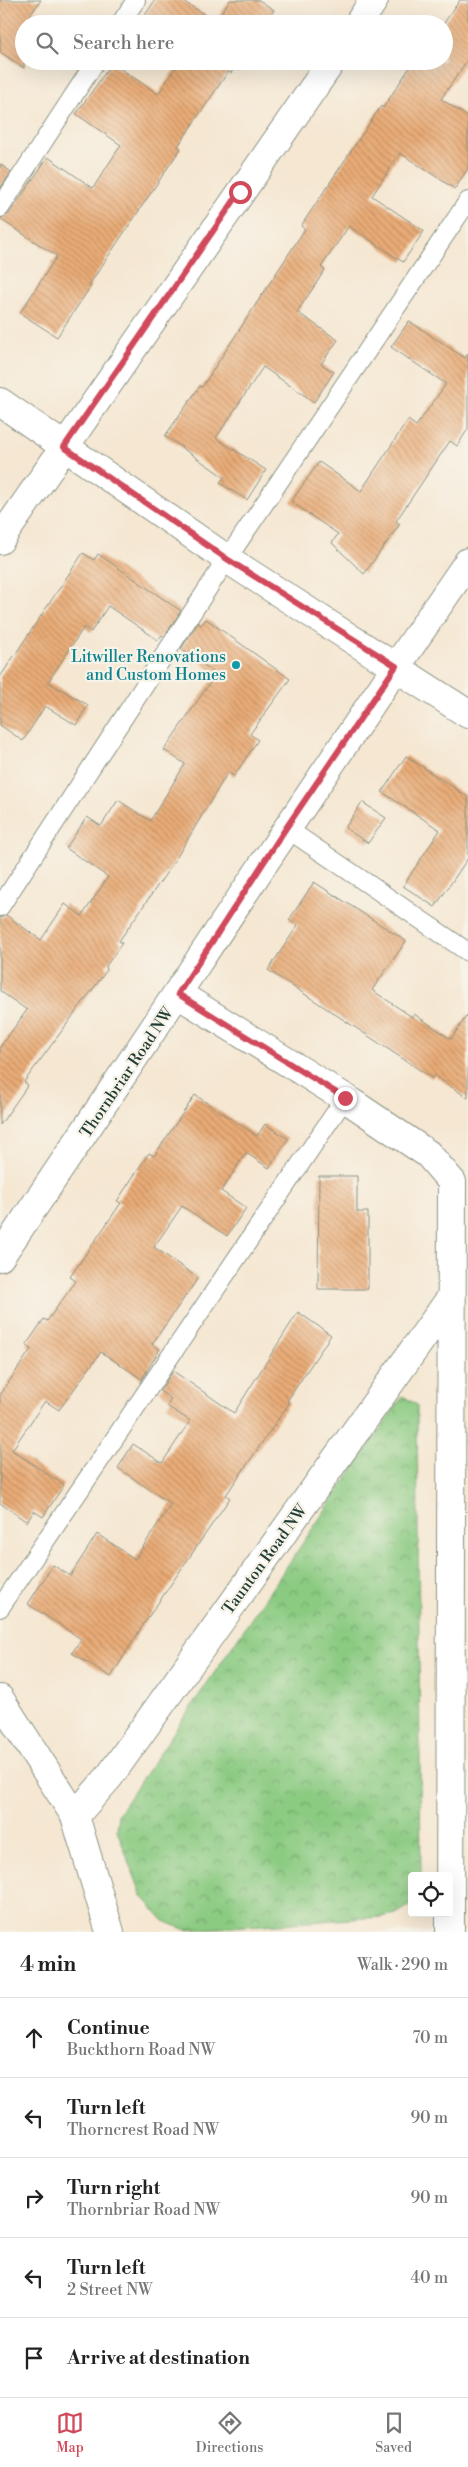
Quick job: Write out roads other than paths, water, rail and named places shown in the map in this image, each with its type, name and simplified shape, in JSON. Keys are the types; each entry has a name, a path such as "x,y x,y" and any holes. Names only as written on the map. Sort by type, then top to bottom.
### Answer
{"street":[{"path":"364,15 374,0"},
{"path":"0,540 326,70"},
{"path":"0,402 227,559 468,714"},
{"name":"Thornbriar Road NW","path":"0,1258 178,994 286,828 468,562"},
{"path":"178,994 345,1098 428,1154 452,1182 450,1299 450,1932"},
{"name":"Taunton Road NW","path":"75,1816 109,1777 450,1299"},
{"path":"0,1698 75,1816 110,1932"}],"lane":[{"path":"126,15 136,0"},
{"path":"0,208 90,70"},
{"path":"0,907 227,559 468,201"},
{"path":"286,828 468,952"},
{"path":"0,1608 345,1098"}],"place":[{"name":"Litwiller Renovations and Custom Homes","path":"236,665"}]}
